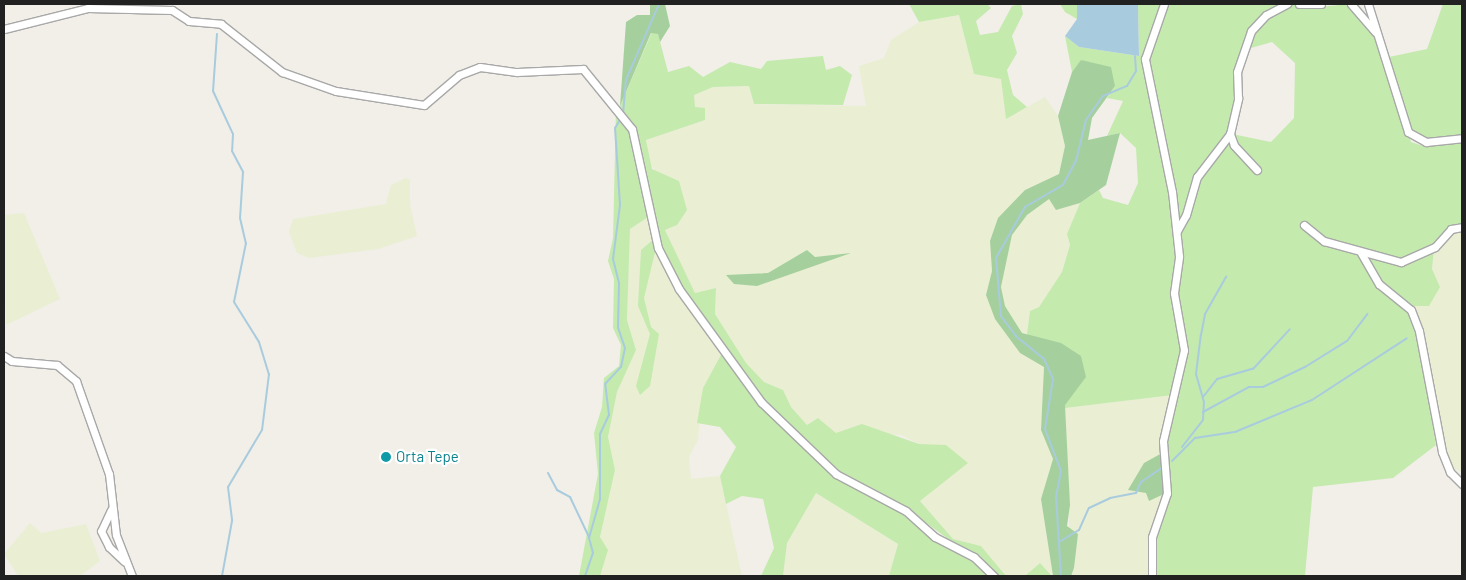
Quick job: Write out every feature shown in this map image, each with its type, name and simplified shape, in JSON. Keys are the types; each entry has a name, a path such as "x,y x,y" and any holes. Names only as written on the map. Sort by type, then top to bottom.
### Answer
{"street":[{"path":"159,9 166,4"},
{"path":"1152,576 1152,537 1167,493 1163,441 1184,350 1174,293 1177,231 1145,59 1164,4"},
{"path":"1177,231 1186,215 1196,177 1230,134 1238,98 1237,72 1251,31 1266,15 1288,4"},
{"path":"1299,4 1321,4"},
{"path":"1352,4 1380,37"},
{"path":"1368,4 1380,37 1408,132 1426,142 1462,138"},
{"path":"4,29 88,8 172,10 189,21 221,24 282,72 336,90 424,105 459,75 480,67 517,72 583,69 632,129 658,248 679,289 761,402 836,474 906,511 935,536 974,557 994,576"},
{"path":"1230,134 1234,145 1257,170"},
{"path":"1304,225 1324,241 1361,253 1401,262 1435,247 1451,229 1462,228"},
{"path":"1361,253 1378,284 1411,310 1419,331 1442,452 1450,472 1462,484"},
{"path":"4,356 12,361 57,365 76,381 109,474 116,535 132,576"},
{"path":"112,501 101,531 109,547 126,563"}],"green space":[{"path":"650,4 665,4 670,26 660,42 658,34 651,33 620,106 626,22 637,15 650,15"},
{"path":"909,4 987,4 991,8 976,21 980,35 998,32 1012,6 1021,4 1023,14 1012,36 1017,53 1007,70 1013,95 1027,107 1006,119 1001,79 974,74 959,15 919,22"},
{"path":"1060,4 1077,4 1077,19 1065,12"},
{"path":"1138,4 1162,4 1143,59 1171,192 1177,256 1172,294 1182,350 1173,395 1065,408 1027,334 1030,311 1039,307 1062,272 1070,245 1067,234 1080,203 1099,190 1103,198 1128,205 1138,183 1136,148 1120,133 1107,136 1123,101 1107,98 1115,86 1082,60 1072,72 1065,36 1079,47 1139,56"},
{"path":"1166,4 1285,4 1249,30 1235,70 1236,99 1228,133 1194,176 1180,220 1147,57"},
{"path":"1291,4 1311,8 1348,4 1378,38 1411,142 1423,146 1462,140 1462,226 1434,245 1401,260 1325,239 1302,225 1324,243 1359,255 1377,286 1408,312 1417,331 1436,445 1393,478 1313,487 1305,576 1155,576 1154,537 1170,493 1166,441 1187,351 1176,293 1179,234 1199,178 1229,137 1235,144 1232,134 1271,142 1294,118 1295,63 1272,42 1244,50 1252,31 1266,17"},
{"path":"1443,4 1462,4 1462,135 1427,140 1410,130 1389,57 1427,49"},
{"path":"959,15 974,74 1001,78 1006,119 1045,97 1058,116 1065,146 1059,174 1025,190 990,241 992,271 986,295 1020,353 1044,367 1041,430 1053,459 1041,499 1053,576 1040,563 1025,576 1006,576 981,546 953,539 920,501 967,463 946,446 919,444 901,435 836,433 818,418 807,425 791,407 783,390 764,382 746,363 715,314 716,288 695,293 665,230 677,225 679,181 659,175 651,165 646,140 705,120 695,107 694,95 713,87 749,86 754,104 866,106 859,66 884,58 891,40 919,22"},
{"path":"652,32 658,34 668,72 689,66 703,77 730,62 761,69 767,61 823,56 826,70 840,66 852,75 843,105 754,104 749,86 713,87 694,95 695,107 705,108 705,120 646,140 652,169 679,181 687,210 677,225 665,230 695,293 716,288 715,314 746,363 764,382 783,390 791,407 807,425 818,418 836,433 862,424 919,444 946,445 968,463 920,501 953,539 981,546 1006,576 999,576 907,509 839,472 764,400 684,292 660,245 636,129 620,106"},
{"path":"1081,60 1111,67 1115,86 1092,118 1088,140 1120,133 1106,185 1080,203 1056,210 1049,199 1027,215 1012,235 1001,287 1005,306 1022,333 1061,343 1081,356 1086,377 1065,405 1070,505 1067,526 1078,534 1074,568 1071,576 1053,576 1041,499 1053,459 1041,430 1044,367 1020,353 995,319 986,295 992,271 990,241 998,218 1025,190 1059,174 1065,146 1058,116 1072,72"},
{"path":"616,109 630,130 648,217 630,229 627,320 636,350 617,392 608,437 615,470 600,537 608,550 600,576 579,576 598,474 594,433 602,407 604,378 619,366 621,345 613,328 614,279 608,261 613,238"},
{"path":"406,178 410,180 410,205 417,236 378,249 309,258 297,253 289,232 293,219 386,204 391,185"},
{"path":"1049,198 1056,210 1080,203 1067,234 1070,245 1062,272 1039,307 1030,311 1027,334 1022,333 1005,306 1001,287 1012,235 1027,215"},
{"path":"24,213 60,299 6,325 4,215"},
{"path":"648,217 656,248 722,353 703,388 698,440 689,457 691,479 720,476 742,576 600,576 600,537 615,470 608,437 617,392 636,350 627,320 630,229"},
{"path":"1451,229 1462,229 1462,472 1447,466 1411,310 1412,304 1440,287 1432,269 1435,247"},
{"path":"654,239 656,248 644,298 651,327 659,334 650,386 640,395 636,386 650,334 638,306 641,250"},
{"path":"807,250 815,257 851,253 757,286 734,284 726,275 768,273"},
{"path":"1434,250 1432,269 1440,287 1429,306 1410,306 1380,282 1364,256 1401,264"},
{"path":"722,353 760,404 815,458 904,512 992,576 889,576 898,544 816,493 787,543 783,576 761,576 774,548 763,499 742,496 726,504 720,476 736,447 720,427 697,423 703,388"},
{"path":"1173,395 1162,453 1129,490 1164,494 1150,576 1071,576 1065,408"},
{"path":"1162,453 1164,494 1149,501 1146,493 1128,490 1144,463"},
{"path":"816,493 898,544 889,576 783,576 787,543"},
{"path":"30,523 41,533 86,524 100,561 80,576 18,576 4,554"},
{"path":"1040,563 1052,576 1025,576"}],"water":[{"path":"1077,4 1138,4 1139,56 1079,47 1065,36 1077,19"}],"waterway":[{"path":"623,114 626,80 659,4"},
{"path":"217,34 213,91 233,134 232,151 243,172 240,218 246,243 234,302 259,342 269,374 262,430 228,487 232,521 222,576"},
{"path":"1061,576 1056,497 1061,471 1045,429 1053,379 1044,359 1016,336 1001,316 996,258 1025,207 1063,185 1076,161 1086,120 1103,96 1127,86 1136,71 1135,56"},
{"path":"1462,105 1462,112"},
{"path":"585,576 593,553 589,538 600,499 600,434 609,415 605,384 621,367 625,348 618,328 619,283 613,259 620,205 615,128 621,118"},
{"path":"1462,158 1462,167"},
{"path":"1182,447 1203,420 1204,402 1196,374 1201,335 1205,314 1226,277"},
{"path":"1203,412 1249,387 1263,387 1305,367 1347,341 1367,314"},
{"path":"1203,397 1217,379 1253,369 1290,329"},
{"path":"1172,461 1195,438 1235,432 1312,400 1407,338"},
{"path":"1059,542 1079,530 1089,508 1110,498 1136,493 1141,482 1162,468"},
{"path":"548,473 557,490 570,497 589,537"}],"place":[{"name":"Orta Tepe","path":"386,457"}]}
